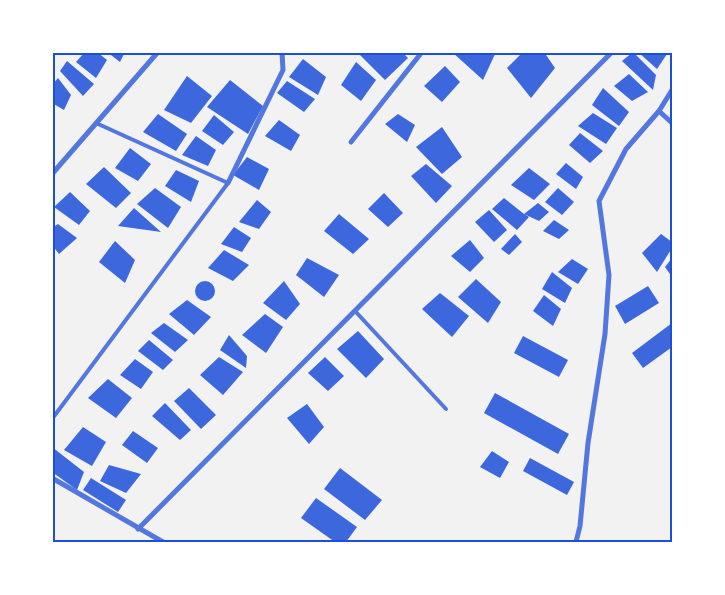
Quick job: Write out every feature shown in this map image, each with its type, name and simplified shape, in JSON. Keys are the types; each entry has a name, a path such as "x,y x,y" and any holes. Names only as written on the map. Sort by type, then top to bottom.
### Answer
{"street":[{"path":"52,174 158,52"},
{"path":"228,183 283,70 282,52"},
{"path":"351,142 422,52"},
{"path":"138,529 612,52"},
{"path":"576,542 580,526 588,443 605,334 608,275 598,201 626,149 659,111 672,90"},
{"path":"659,111 672,123"},
{"path":"52,478 163,542"}],"lane":[{"path":"52,419 228,183 96,124"},
{"path":"355,311 446,409"}],"building":[{"path":"85,52 97,52 107,60 96,78 76,62"},
{"path":"107,52 125,52 120,62"},
{"path":"357,52 402,52 408,58 385,80"},
{"path":"452,52 496,52 483,80"},
{"path":"523,52 544,52 555,68 531,98 507,68"},
{"path":"633,52 656,75 653,90 622,61"},
{"path":"638,52 666,52 667,54 657,69"},
{"path":"303,59 326,77 318,95 289,77"},
{"path":"67,61 94,84 83,96 60,71"},
{"path":"356,62 376,80 361,101 341,85"},
{"path":"445,66 460,82 442,102 424,86"},
{"path":"629,74 648,92 632,101 614,86"},
{"path":"187,76 212,96 191,123 164,110"},
{"path":"58,78 71,95 64,110 52,103 52,85"},
{"path":"230,80 263,106 248,134 207,107"},
{"path":"287,81 315,99 304,112 277,93"},
{"path":"603,88 629,112 619,126 592,105"},
{"path":"593,113 617,128 606,144 578,126"},
{"path":"158,114 187,134 176,151 143,132"},
{"path":"398,114 415,125 407,142 385,124"},
{"path":"214,115 234,132 223,145 202,131"},
{"path":"279,120 300,135 291,151 265,136"},
{"path":"442,127 462,157 442,174 416,147"},
{"path":"580,133 603,151 590,163 569,145"},
{"path":"196,136 216,150 208,166 182,155"},
{"path":"130,148 151,164 138,181 115,168"},
{"path":"247,157 269,169 259,190 233,175"},
{"path":"566,163 583,177 576,189 556,174"},
{"path":"426,164 452,186 436,203 411,176"},
{"path":"104,167 131,193 116,208 86,184"},
{"path":"529,168 550,184 534,200 511,185"},
{"path":"176,170 199,181 191,202 165,186"},
{"path":"155,188 181,207 168,228 137,204"},
{"path":"558,188 574,202 562,215 545,202"},
{"path":"70,192 90,211 79,225 54,207"},
{"path":"384,193 403,213 388,227 368,209"},
{"path":"504,198 529,217 517,230 492,209"},
{"path":"257,200 271,212 259,229 239,222"},
{"path":"538,203 549,212 539,221 524,214"},
{"path":"134,208 161,232 118,226"},
{"path":"489,210 507,230 494,242 475,222"},
{"path":"339,214 369,239 353,254 324,231"},
{"path":"554,220 569,230 559,239 543,231"},
{"path":"58,224 77,238 59,254 52,245 52,228"},
{"path":"234,227 251,238 242,252 221,244"},
{"path":"515,234 522,242 509,255 501,249"},
{"path":"661,234 672,242 672,248 657,272 642,253"},
{"path":"470,240 484,258 470,272 451,256"},
{"path":"115,241 135,260 125,283 99,262"},
{"path":"224,250 249,265 233,281 208,268"},
{"path":"307,258 339,275 324,297 296,275"},
{"path":"672,258 672,277 665,267"},
{"path":"572,259 588,269 578,284 558,272"},
{"path":"552,272 572,288 565,303 542,289"},
{"path":"476,279 501,302 488,323 458,297"},
{"path":"205,281 212,284 215,291 212,298 205,301 198,298 195,291 198,284"},
{"path":"284,281 300,304 286,320 263,303"},
{"path":"648,286 659,303 625,324 615,306"},
{"path":"440,293 469,316 452,337 422,309"},
{"path":"544,295 561,309 553,326 533,311"},
{"path":"187,300 211,317 194,335 169,314"},
{"path":"265,314 283,327 266,353 242,335"},
{"path":"164,323 188,340 175,352 151,333"},
{"path":"672,323 672,347 643,368 632,353"},
{"path":"358,331 384,359 366,378 337,349"},
{"path":"229,335 247,356 246,368 220,350"},
{"path":"523,336 568,360 559,377 514,353"},
{"path":"149,340 173,360 163,370 138,351"},
{"path":"219,357 243,372 223,395 200,375"},
{"path":"325,357 344,376 328,391 308,373"},
{"path":"135,359 153,372 141,389 120,375"},
{"path":"108,379 132,398 116,418 88,398"},
{"path":"189,388 216,415 201,429 174,401"},
{"path":"495,393 569,434 558,454 484,413"},
{"path":"165,403 191,430 180,440 152,416"},
{"path":"307,404 324,427 309,444 287,418"},
{"path":"83,427 106,442 92,466 64,450"},
{"path":"133,431 158,448 147,463 122,445"},
{"path":"52,447 84,472 77,490 52,472"},
{"path":"492,451 509,462 500,478 480,467"},
{"path":"530,458 574,482 567,495 523,471"},
{"path":"109,465 141,474 126,493 100,481"},
{"path":"340,468 382,500 365,520 324,489"},
{"path":"91,478 126,500 118,512 83,490"},
{"path":"316,498 357,527 346,542 335,542 301,518"}]}
